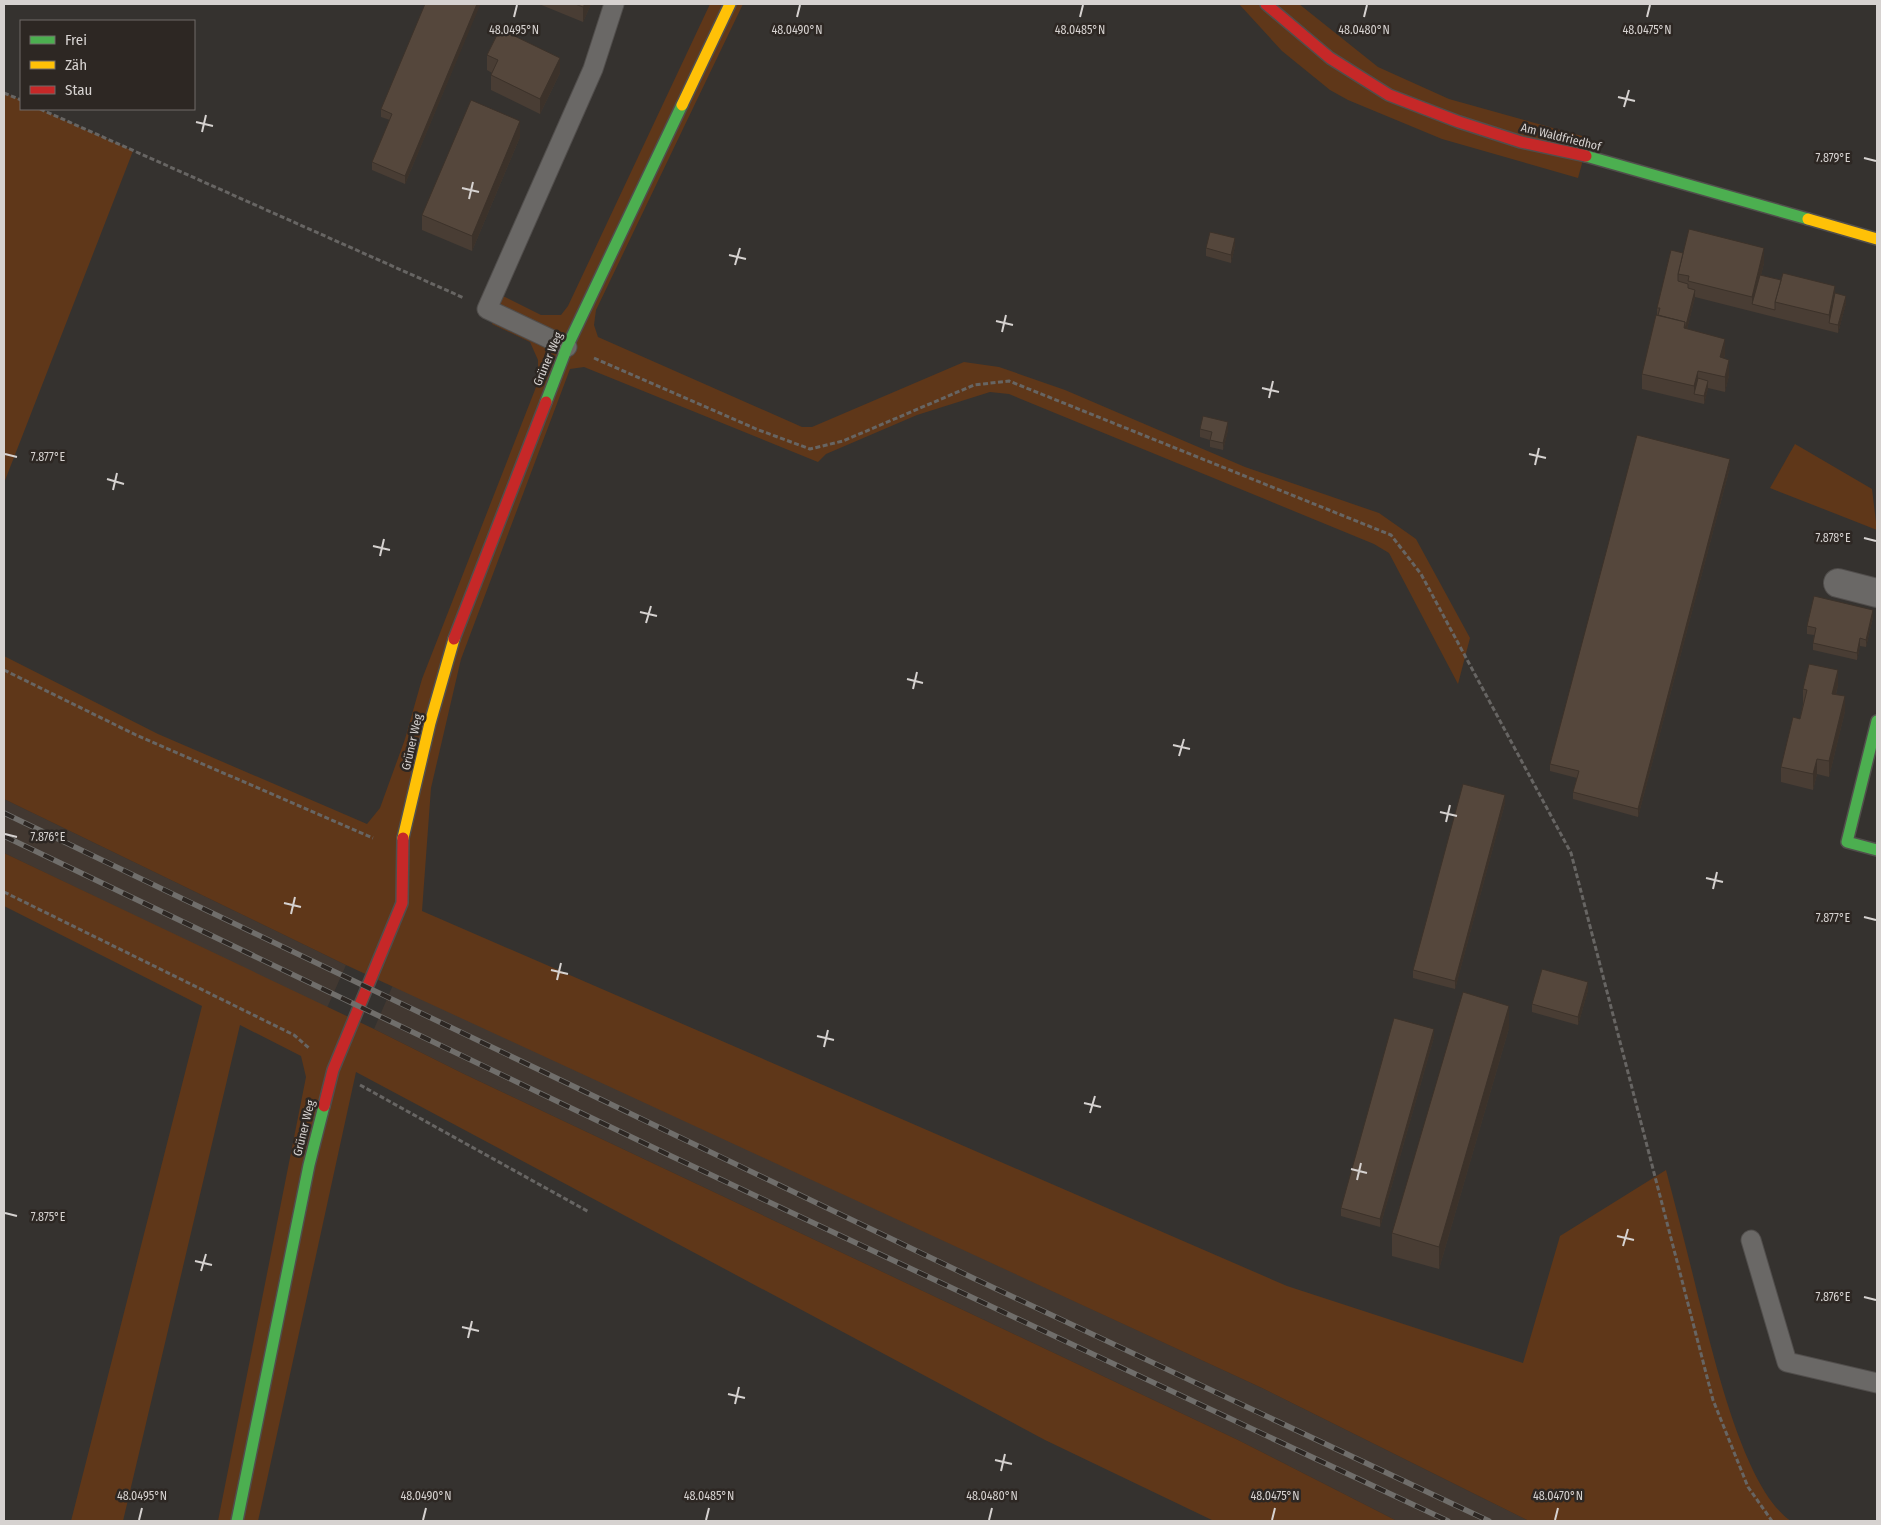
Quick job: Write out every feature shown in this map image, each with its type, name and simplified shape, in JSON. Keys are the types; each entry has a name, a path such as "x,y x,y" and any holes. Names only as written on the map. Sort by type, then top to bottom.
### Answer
{"street":[{"name":"Grüner Weg","path":"237,1521 309,1165 333,1070 402,903 403,851 430,723 457,629 567,346 730,4"},
{"name":"Am Waldfriedhof","path":"1266,4 1330,58 1389,95 1459,122 1520,142 1584,156 1877,239"},
{"path":"1838,583 1877,593"},
{"path":"1877,721 1847,842 1877,850"}],"lane":[{"path":"567,346 487,309 593,69 614,4"},
{"path":"1751,1240 1787,1362 1877,1383"}],"path":[{"path":"4,93 20,100"},
{"path":"42,110 487,309"},
{"path":"567,346 756,429 810,449 843,441 974,385 1009,382 1391,535 1421,574 1571,853 1713,1400 1748,1487 1772,1521"},
{"path":"4,670 136,735 403,851"},
{"path":"4,892 294,1035 333,1070 590,1212"}],"shaded area":[{"path":"710,4 743,4 596,310 594,325 598,337 802,427 812,427 964,362 999,367 1065,390 1245,467 1379,513 1416,539 1470,638 1458,684 1389,553 1374,544 1009,394 990,392 917,415 826,454 818,462 584,367 570,369 461,659 431,788 422,911 1287,1286 1523,1363 1560,1236 1666,1170 1712,1350 1732,1418 1744,1451 1758,1480 1774,1504 1791,1521 1529,1521 1262,1388 346,965 4,799 4,656 158,734 367,824 380,808 405,739 422,679 538,382 538,360 530,342 492,324 503,296 541,315 561,315 568,306"},
{"path":"1239,4 1299,4 1378,67 1449,99 1589,138 1578,178 1442,139 1348,100 1330,90 1282,51"},
{"path":"4,93 20,100 20,110 42,110 133,151 4,483"},
{"path":"1795,444 1872,489 1877,530 1770,488"},
{"path":"4,799 346,965 327,1008 4,853"},
{"path":"4,853 374,1029 464,1074 1238,1440 1397,1521 1214,1521 1045,1440 356,1072 258,1521 218,1521 306,1077 301,1056 240,1025 123,1521 71,1521 202,1006 4,906"},
{"path":"393,985 1262,1388 1529,1521 1397,1521 1238,1440 464,1074 374,1029"}],"building":[{"path":"425,4 477,4 405,176 372,162 392,114 381,109"},
{"path":"500,29 560,58 540,99 491,75 498,60 487,55"},
{"path":"471,100 520,121 472,236 422,215"},
{"path":"1689,229 1764,248 1752,297 1688,281 1689,276 1678,274"},
{"path":"1210,232 1235,238 1231,255 1206,248"},
{"path":"1671,250 1683,253 1678,281 1688,284 1688,288 1695,290 1685,329 1685,322 1658,315 1660,308 1657,308"},
{"path":"1783,273 1835,286 1829,315 1775,302"},
{"path":"1760,275 1781,280 1775,302 1775,310 1752,304"},
{"path":"1835,293 1846,296 1838,325 1829,323"},
{"path":"1656,315 1685,322 1684,328 1725,339 1720,357 1729,360 1725,377 1698,371 1694,386 1642,374"},
{"path":"1698,378 1708,381 1704,396 1694,394"},
{"path":"1203,416 1228,422 1223,443 1210,440 1212,432 1200,429"},
{"path":"1637,435 1730,459 1638,809 1573,792 1579,771 1550,764"},
{"path":"1814,596 1873,610 1866,640 1860,638 1857,653 1813,643 1816,628 1807,626"},
{"path":"1809,664 1838,670 1832,694 1845,696 1829,761 1817,759 1813,774 1781,767 1793,717 1800,719 1807,690 1803,689"},
{"path":"1463,784 1505,795 1455,981 1413,970"},
{"path":"1542,969 1588,982 1578,1017 1532,1004"},
{"path":"1463,992 1509,1006 1439,1247 1392,1233"},
{"path":"1394,1018 1434,1029 1380,1219 1341,1208"}],"railway":[{"path":"4,813 973,1278 1489,1521"},
{"path":"4,836 671,1156 1448,1521"}],"traffic: fast":[{"path":"546,402 567,347 682,105"},
{"path":"1586,156 1808,219"},
{"path":"1877,721 1847,842 1877,850"},
{"path":"237,1521 309,1165 324,1106"}],"traffic: slow":[{"path":"682,105 730,4"},
{"path":"1808,219 1877,239"},
{"path":"403,838 430,723 454,639"}],"traffic: jam":[{"path":"1266,4 1330,58 1389,95 1459,122 1521,142 1586,156"},
{"path":"454,639 546,402"},
{"path":"324,1106 333,1070 402,903 403,838"}]}
